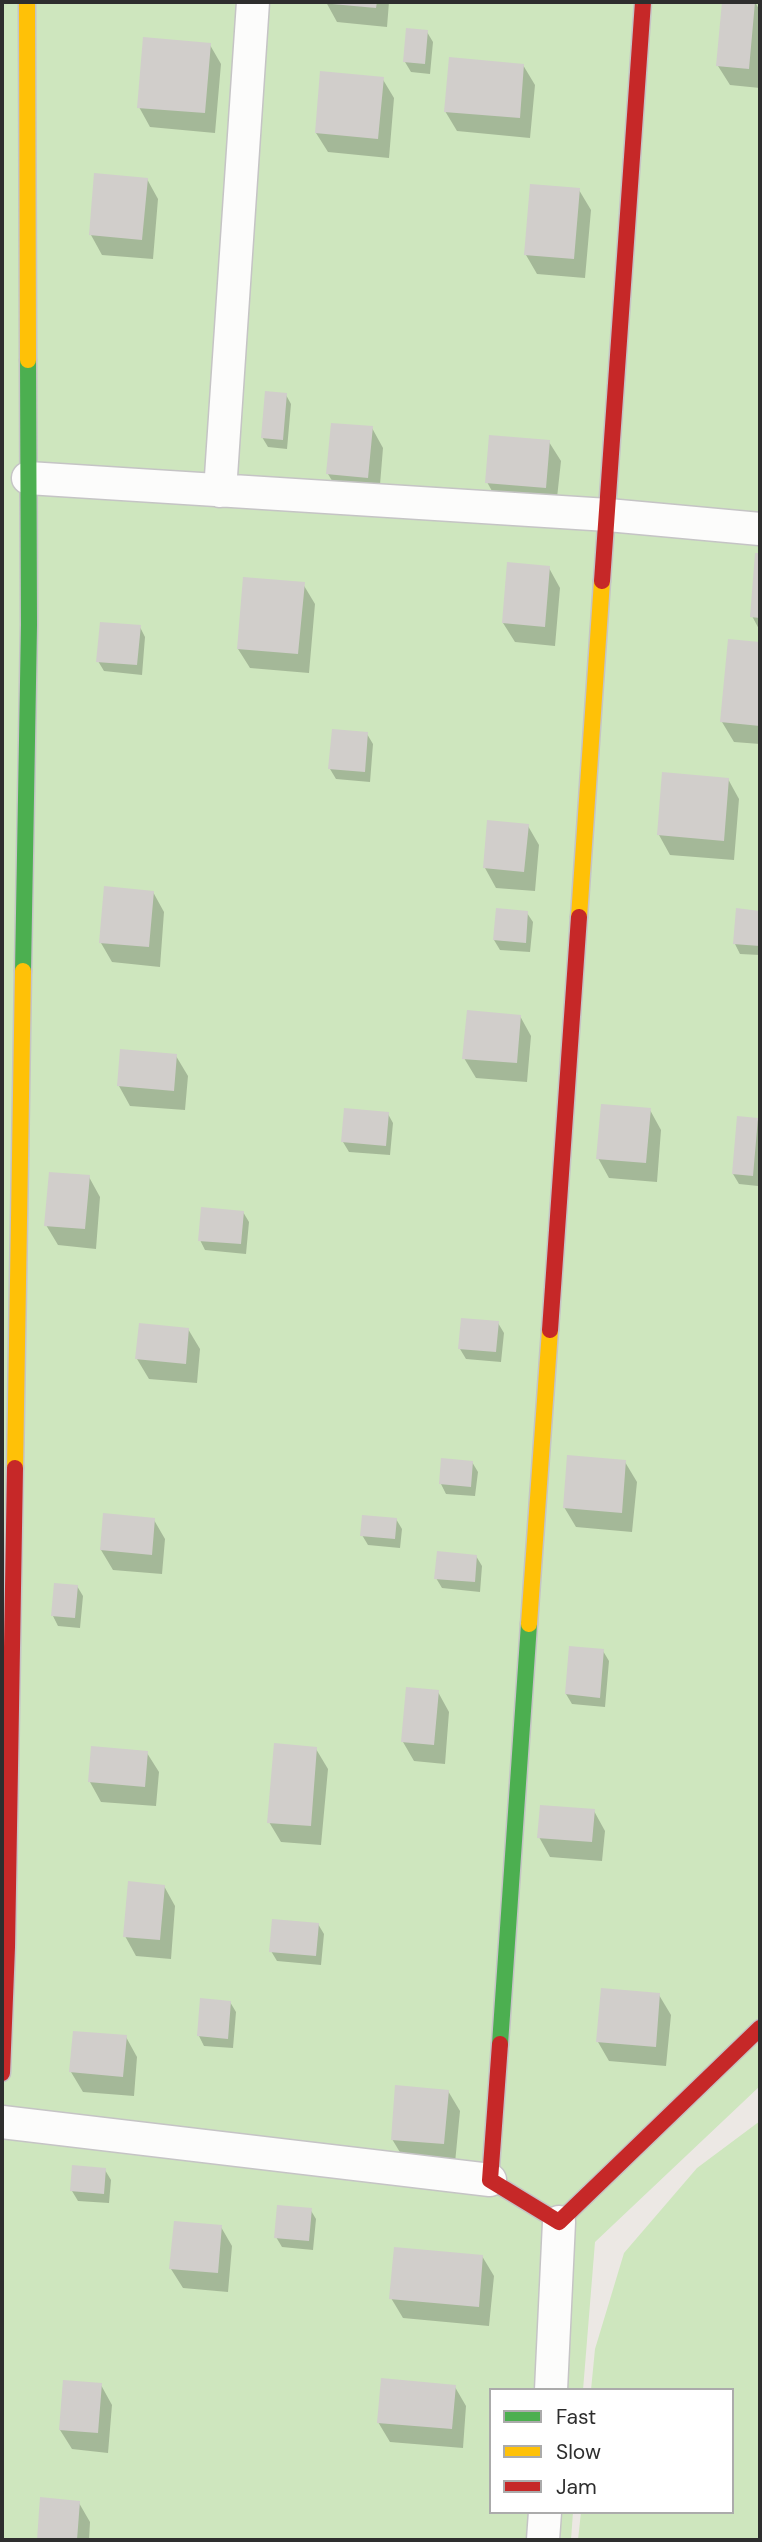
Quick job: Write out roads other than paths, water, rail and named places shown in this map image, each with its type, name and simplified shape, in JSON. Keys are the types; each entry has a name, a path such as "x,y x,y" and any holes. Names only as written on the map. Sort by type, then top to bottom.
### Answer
{"street":[{"path":"2,2073 8,1947 28,666 27,2"},
{"path":"220,491 253,2"},
{"path":"490,2180 643,2"},
{"path":"28,478 608,515 760,529"},
{"path":"551,2388 559,2222 760,2028"},
{"path":"2,2122 490,2180 559,2222"},
{"path":"543,2540 545,2514"}]}
